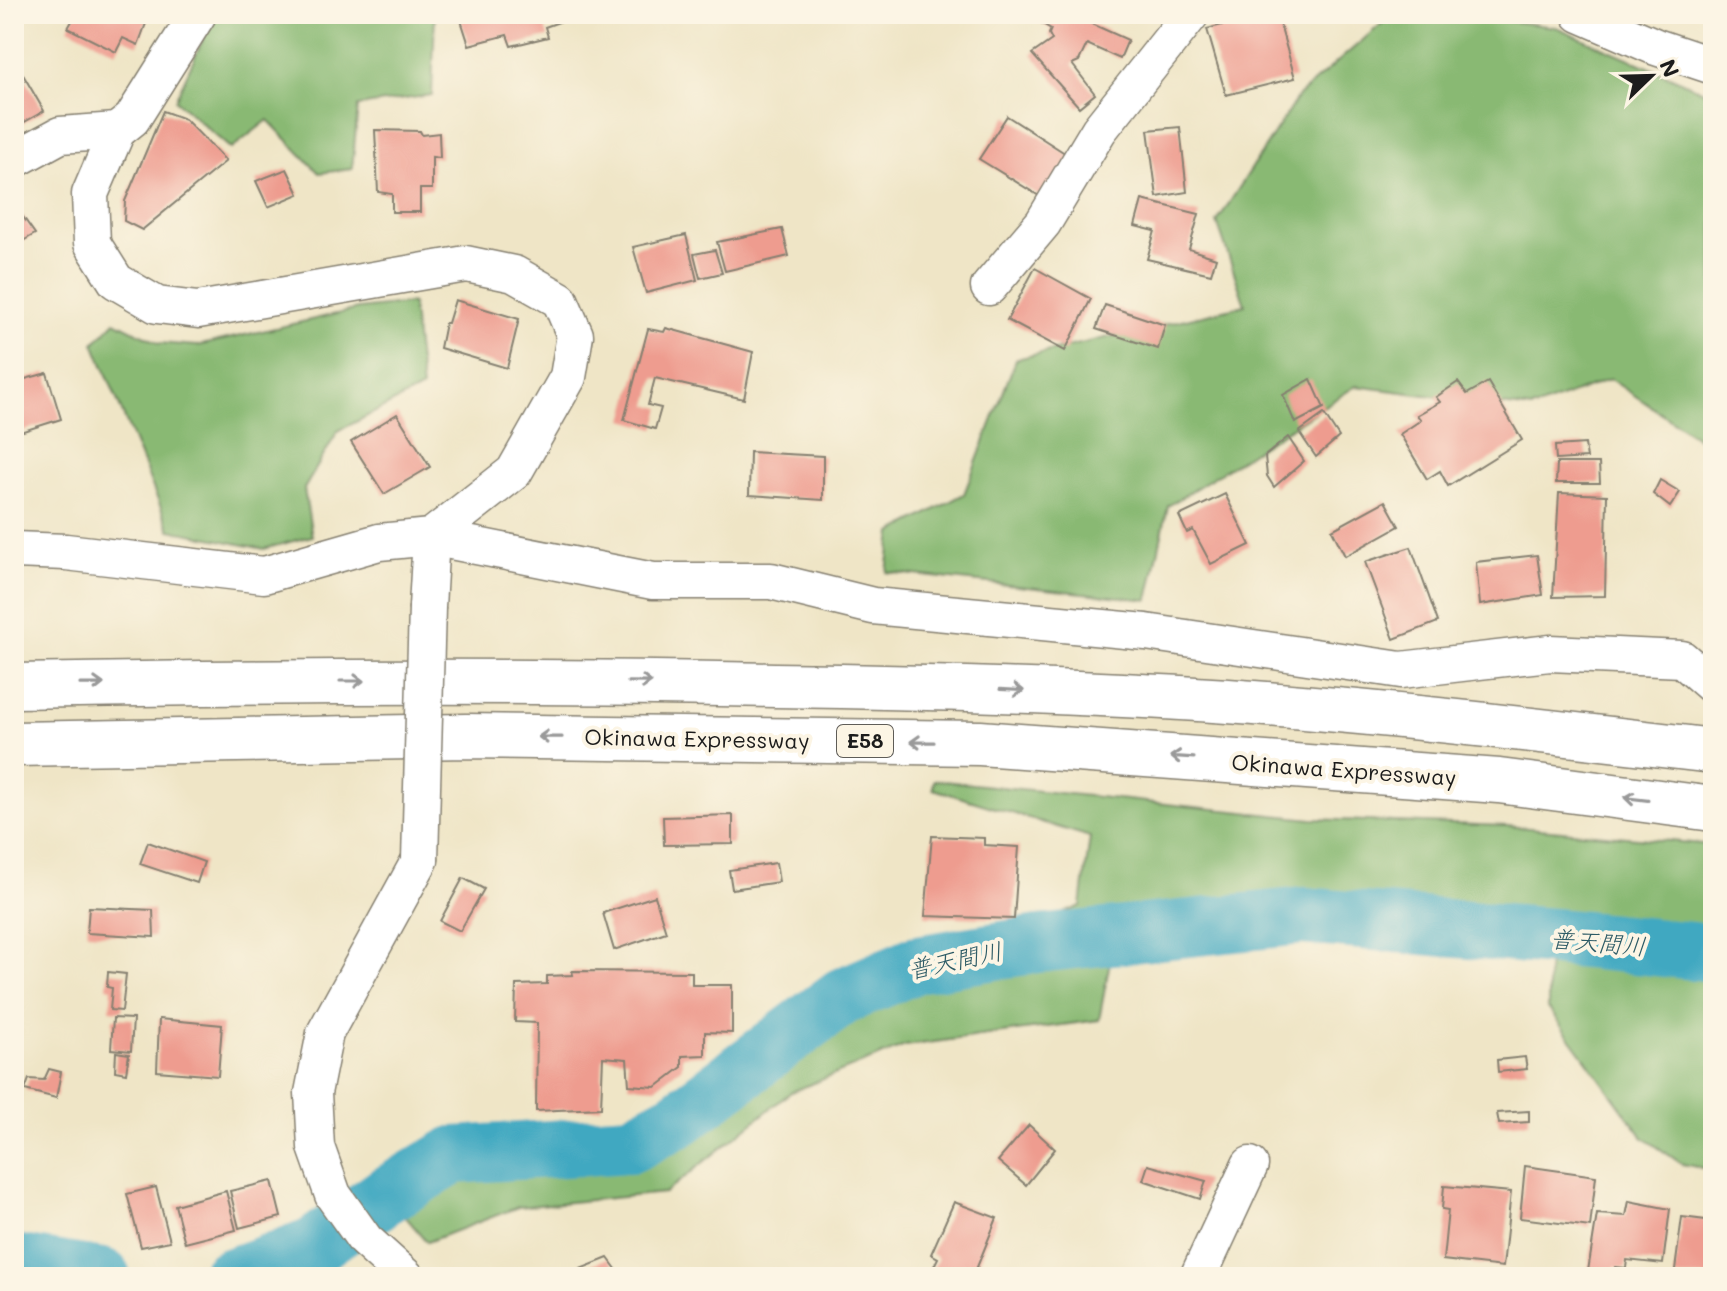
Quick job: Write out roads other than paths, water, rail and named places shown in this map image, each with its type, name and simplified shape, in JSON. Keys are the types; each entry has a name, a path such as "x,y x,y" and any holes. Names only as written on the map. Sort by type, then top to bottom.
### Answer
{"highway":[{"path":"14,686 266,681 592,681 983,688 1228,701 1507,726 1713,751"},
{"name":"Okinawa Expressway","path":"14,744 466,736 980,743 1499,781 1713,809"}],"street":[{"path":"198,14 132,119 117,131 90,194 92,243 116,281 157,305 198,310 466,264 514,274 560,300 575,335 568,377 514,472 431,537 420,860 325,1033 313,1093 316,1147 333,1195 365,1240 406,1277"},
{"path":"989,287 1043,223 1099,130 1191,14"},
{"path":"1580,14 1656,47 1713,66"},
{"path":"14,160 60,135 117,131"},
{"path":"14,550 66,552 264,575 379,542 431,537 653,581 771,581 873,606 1146,632 1401,670 1550,653 1682,659 1713,686"},
{"path":"1198,1277 1250,1165"}],"waterway":[{"name":"普天間川","path":"229,1277 313,1247 385,1196 454,1155 631,1144 678,1119 843,996 917,964 1038,944 1303,916 1713,953"},
{"name":"普天間川","path":"14,1263 102,1277"}]}
